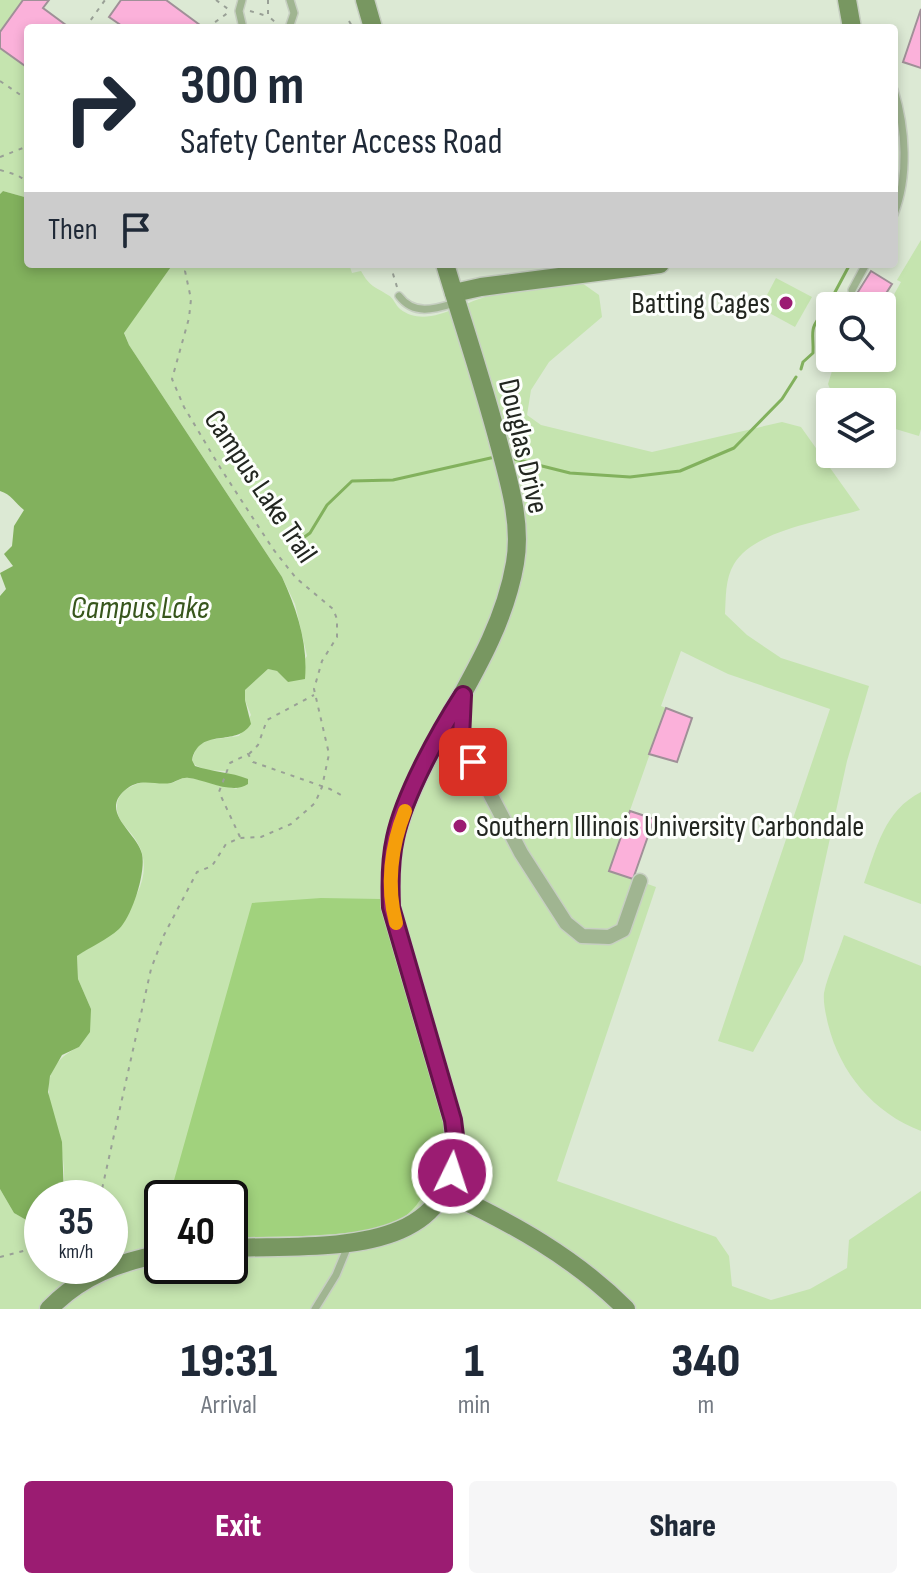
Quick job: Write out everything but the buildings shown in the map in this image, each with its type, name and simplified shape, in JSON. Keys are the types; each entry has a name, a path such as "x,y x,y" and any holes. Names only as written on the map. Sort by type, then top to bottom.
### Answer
{"street":[{"path":"365,0 372,24"},
{"path":"847,0 851,24"},
{"name":"Douglas Drive","path":"446,268 488,403 510,486 516,526 515,564 508,589 483,653 415,784 395,836 391,907 453,1120 456,1144 446,1192"},
{"path":"455,298 481,287 629,268"},
{"path":"463,695 461,738 521,853 566,923 582,936 609,937 623,930 640,881"},
{"path":"248,1247 349,1244 389,1236 419,1218 446,1192 554,1250 626,1309"},
{"path":"49,1309 64,1294 95,1273 144,1257"}],"lane":[{"path":"242,0 239,17 242,24"},
{"path":"290,0 294,13 290,24"},
{"path":"898,115 904,153 898,204"},
{"path":"852,290 864,268"},
{"path":"399,296 405,304 416,309 437,308 455,298"},
{"path":"315,1309 336,1275 349,1244"}],"path":[{"path":"88,24 105,0"},
{"path":"213,24 231,11 216,0"},
{"path":"268,0 268,16"},
{"path":"247,10 268,16 278,24"},
{"path":"0,81 24,97"},
{"path":"0,157 24,148"},
{"path":"0,170 24,179"},
{"name":"Campus Lake Trail","path":"187,268 185,271 191,299 189,318 172,379 184,407 213,457 273,549 296,578 333,609 337,619 337,637 322,661 314,689 329,754 315,803 291,824 261,837 240,838"},
{"path":"391,268 399,296"},
{"path":"104,1180 151,969 164,935 197,872 212,866 226,844 240,838 219,792 226,771 230,763 255,750 267,720 315,695"},
{"path":"248,754 253,762 343,796"},
{"path":"0,1257 24,1251"}],"shaded area":[{"name":"Southern Illinois University Carbondale","path":"0,0 921,0 921,1309 0,1309"},
{"path":"0,0 23,0 0,32"},
{"path":"0,48 24,65 24,197 3,191 0,194"},
{"path":"921,240 919,436 896,429 896,388 830,388 828,384 832,372 896,372 895,292 901,282 897,280"},
{"path":"170,268 350,268 352,273 361,271 400,309 422,317 444,313 489,296 582,283 599,295 602,317 549,362 531,390 527,415 541,425 652,452 782,422 801,427 816,448 816,468 830,468 860,510 791,528 744,552 729,576 725,614 747,635 781,658 869,686 847,761 803,961 753,1052 718,1041 830,709 728,674 681,651 661,706 666,708 609,870 656,887 557,1181 716,1237 729,1256 732,1286 771,1300 810,1289 847,1268 849,1240 921,1191 921,1309 0,1309 0,1189 14,1213 24,1219 24,1284 128,1284 128,1180 64,1180 63,1159 51,1108 49,1093 54,1068 64,1056 79,1047 91,1009 78,979 77,956 104,936 129,908 143,875 143,858 137,842 117,812 121,795 130,787 148,781 172,783 189,778 237,789 226,771 206,770 192,760 197,746 209,740 239,736 251,715 245,690 268,669 277,671 288,682 307,656 295,604 282,577 129,345 124,332"},
{"name":"Batting Cages","path":"776,278 812,297 795,327 760,308"},
{"path":"921,792 921,904 864,883 890,820 898,809"},
{"path":"321,898 381,899 446,1132 424,1194 397,1222 341,1234 248,1237 248,1180 174,1180 252,903"},
{"path":"844,935 921,966 921,1131 888,1114 861,1089 850,1075 834,1042 824,993"}],"water":[{"name":"Campus Lake","path":"3,191 24,197 24,268 170,268 124,333 282,577 300,627 305,653 305,679 288,682 277,671 268,669 245,690 251,724 237,735 210,740 196,750 192,760 195,766 248,779 248,784 235,788 186,778 165,784 142,783 130,786 118,799 118,815 142,854 140,883 133,905 119,929 77,956 78,979 91,1009 90,1032 79,1047 62,1055 50,1076 48,1092 62,1142 63,1180 24,1180 24,1219 14,1213 0,1189 0,596 6,589 0,573 13,566 4,554 12,546 14,526 24,510 0,491 0,194"}],"waterway":[{"path":"835,292 848,268"},
{"path":"801,369 803,362 813,353 816,324"},
{"path":"510,458 570,473 630,477 680,471 734,448 782,399 796,377"},
{"path":"296,543 310,533 327,505 352,481 393,480 495,457"}],"slow traffic":[{"path":"396,923 391,907 391,877 395,836 405,811"}],"place":[{"name":"Batting Cages","path":"786,303"},
{"name":"Southern Illinois University Carbondale","path":"460,826"}],"route":[{"path":"452,1173 456,1144 453,1120 417,1003 391,907 390,891 395,836 415,784 463,695 461,738 473,762"}]}
